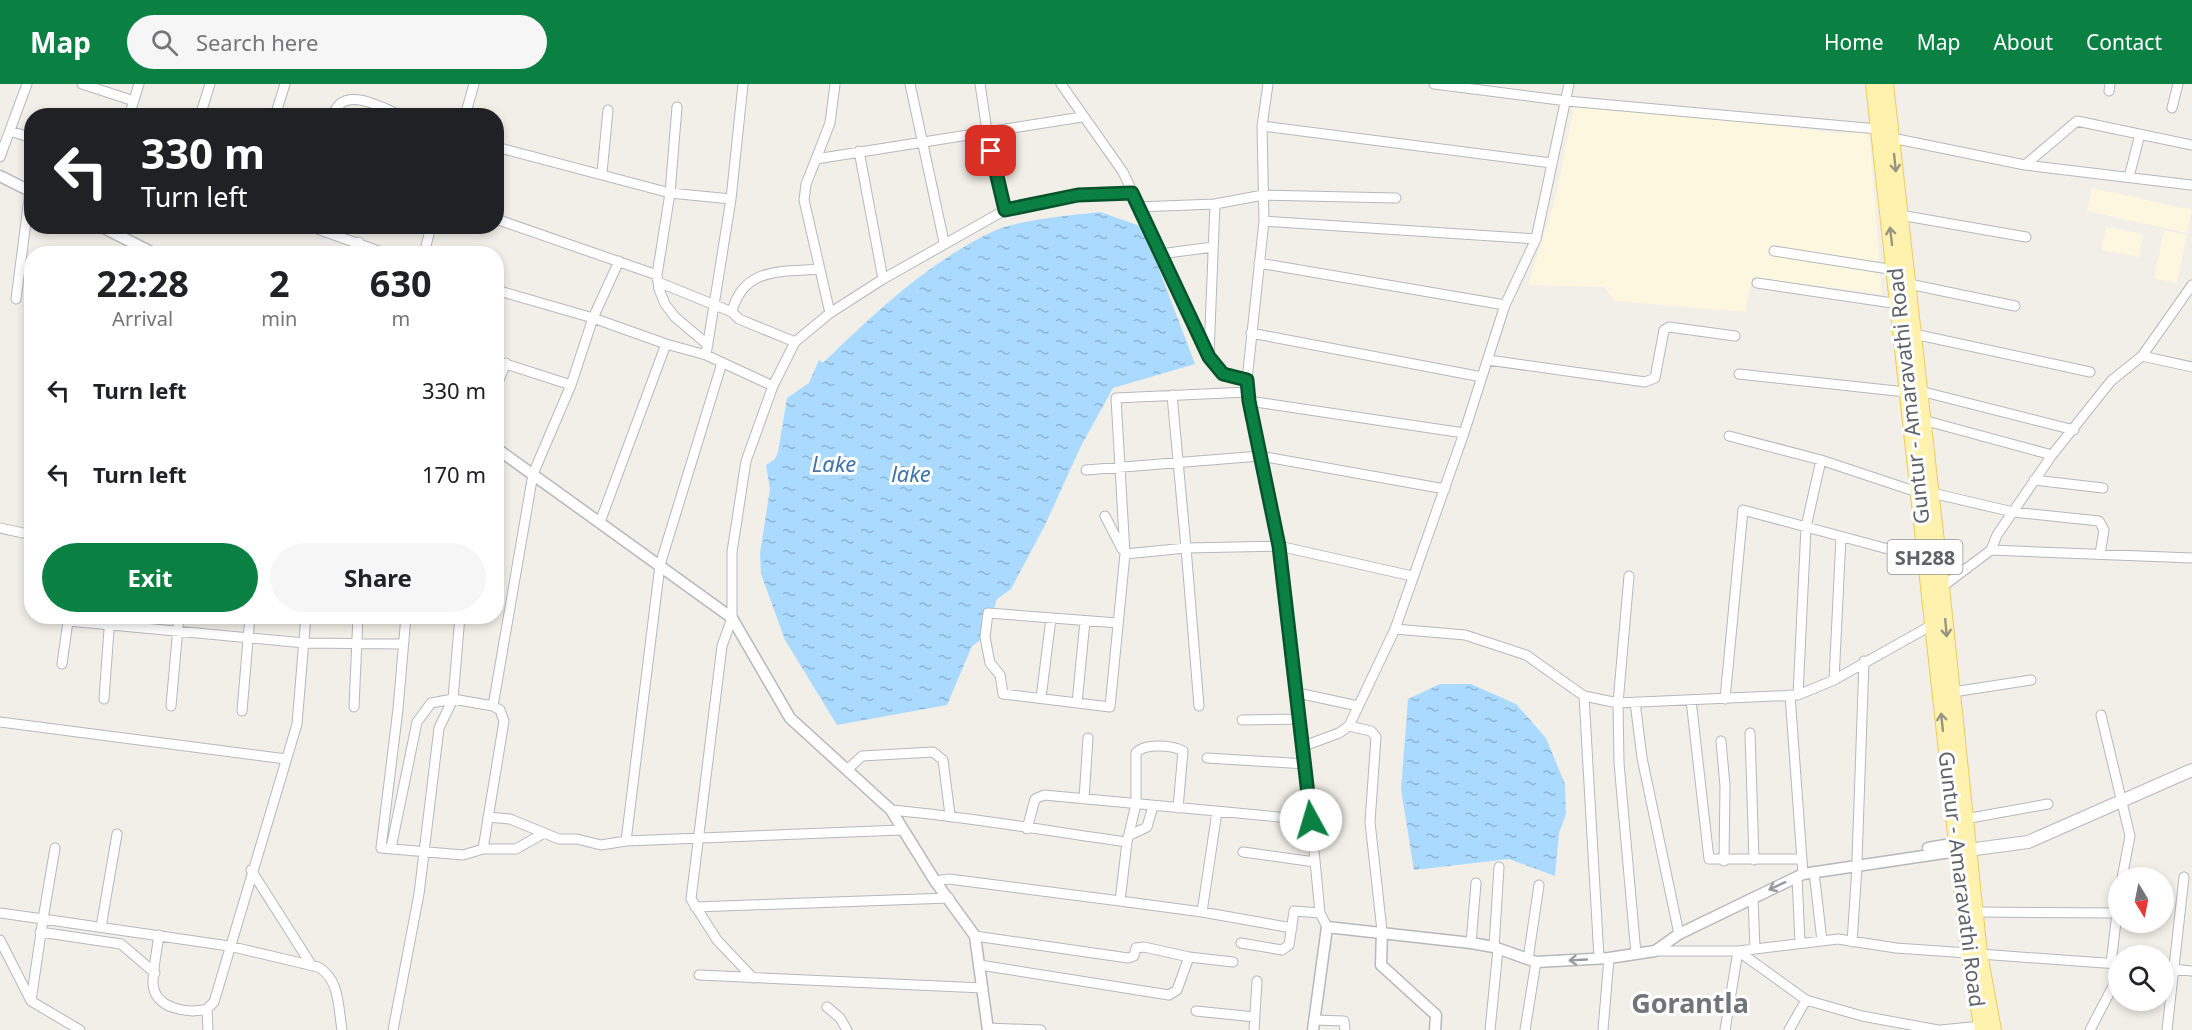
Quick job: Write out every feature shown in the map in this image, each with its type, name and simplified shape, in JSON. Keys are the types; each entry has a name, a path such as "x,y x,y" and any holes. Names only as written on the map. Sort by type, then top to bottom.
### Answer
{"main road":[{"name":"Guntur - Amaravathi Road","path":"1874,84 1899,304 1913,392 1924,493 1942,587 1965,819 1962,846 1975,912 1974,954"},
{"name":"Guntur - Amaravathi Road","path":"1886,84 1914,334 1913,392 1923,420 1925,559 1974,954 1986,1029"},
{"path":"1962,846 2028,842 2192,770"}],"street":[{"path":"0,157 27,84"},
{"path":"82,84 134,101"},
{"path":"132,108 139,84"},
{"path":"202,108 210,84"},
{"path":"278,108 285,84"},
{"path":"467,108 474,84"},
{"path":"706,355 731,199 743,84"},
{"path":"830,313 804,200 806,184 830,123 835,84"},
{"path":"910,84 944,242"},
{"path":"980,84 987,131 1005,210"},
{"path":"1060,84 1123,172 1137,207 1209,357 1223,374 1247,380"},
{"path":"1268,84 1262,126 1264,221 1251,333 1248,397 1279,546 1301,719 1320,913 1326,927 1313,1025 1344,1021 1345,1030"},
{"path":"1434,84 1567,101 1878,129"},
{"path":"1304,746 1339,733 1349,726 1395,629 1464,434 1504,305 1536,239 1569,84"},
{"path":"2172,108 2178,84"},
{"path":"335,108 345,99 356,98 382,108"},
{"path":"677,107 670,193 658,278 665,304 708,345"},
{"path":"602,173 609,110"},
{"path":"816,159 1082,117"},
{"path":"2025,165 2077,122 2192,145"},
{"path":"1262,126 1552,163"},
{"path":"10,131 24,135"},
{"path":"2129,177 2140,134"},
{"path":"1892,138 2025,165 2191,184"},
{"path":"504,149 602,173 670,193 731,199"},
{"path":"859,152 883,279"},
{"path":"0,176 24,188"},
{"path":"753,978 724,949 691,899 722,646 732,618 732,552 746,461 773,386 795,342 830,313 944,242 1005,210 1078,195 1132,193"},
{"path":"1137,207 1215,204 1263,195 1396,198"},
{"path":"1209,357 1215,204"},
{"path":"1900,215 2026,237"},
{"path":"1264,221 1536,239"},
{"path":"504,222 619,261 714,306 732,312 739,319 795,342"},
{"path":"16,299 25,234"},
{"path":"116,234 139,246"},
{"path":"334,234 368,246"},
{"path":"357,246 359,242"},
{"path":"1160,254 1213,247"},
{"path":"1774,251 1895,270"},
{"path":"493,706 533,474 571,385 594,318 619,261"},
{"path":"1259,263 1504,305"},
{"path":"732,312 742,287 756,278 768,274 820,269"},
{"path":"1757,283 1899,304"},
{"path":"1909,284 2015,306"},
{"path":"1942,587 1991,550 1997,535 2052,455 2074,430 2110,381 2142,356 2192,285"},
{"path":"504,292 594,318 666,344 706,355 773,386"},
{"path":"1488,360 1645,382 1655,378 1664,330 1669,327 1735,336"},
{"path":"1251,333 1482,377"},
{"path":"1914,334 2090,372"},
{"path":"600,522 666,344"},
{"path":"2142,356 2192,367"},
{"path":"504,363 571,385"},
{"path":"626,841 660,565 722,363"},
{"path":"1739,374 1913,392 2074,430"},
{"path":"1118,623 988,613 985,637 990,663 1000,675 1003,694 1110,707 1125,554 1118,466 1116,398 1172,395 1248,397 1464,434"},
{"path":"1172,395 1199,706"},
{"path":"1923,420 2052,455"},
{"path":"1729,436 1821,460 1924,493 2013,512 2099,521 2104,530 2100,554"},
{"path":"504,454 732,618 790,718 891,810 901,830 975,936 988,1029 1041,1030"},
{"path":"1086,470 1260,456 1445,489"},
{"path":"1821,460 1806,527 1794,695 1802,859 1808,873 1822,941"},
{"path":"2034,480 2103,488"},
{"path":"1725,699 1743,510 1925,559"},
{"path":"1106,516 1125,554"},
{"path":"0,528 23,533"},
{"path":"1834,680 1841,537"},
{"path":"1125,554 1186,549 1279,546 1412,576"},
{"path":"1991,550 2192,558"},
{"path":"1629,576 1618,703 1620,774 1636,954"},
{"path":"1041,698 1051,618"},
{"path":"1077,703 1085,621"},
{"path":"62,664 68,624"},
{"path":"104,699 110,624"},
{"path":"130,624 177,631 305,643 403,644"},
{"path":"171,706 178,624"},
{"path":"242,711 249,624"},
{"path":"159,935 154,973 155,991 168,1006 181,1011 207,1009 214,1002 251,870 297,724 306,624"},
{"path":"354,706 357,624"},
{"path":"405,624 398,709 381,848 463,855 483,849 516,849 544,833"},
{"path":"393,1030 418,894 440,728 453,699 459,624"},
{"path":"1395,629 1465,635 1526,656 1584,696 1618,703 1794,695 1834,680 1864,661 1932,625"},
{"path":"1852,942 1864,661"},
{"path":"1953,692 2031,680"},
{"path":"1298,693 1358,705"},
{"path":"1584,696 1604,958 1603,1030"},
{"path":"392,848 417,722 431,703 453,699 493,706 503,716 504,729 483,849"},
{"path":"1690,700 1708,857 1711,860 1724,861 1802,859"},
{"path":"1635,702 1642,758 1679,934"},
{"path":"2101,715 2130,837 2124,867"},
{"path":"1242,720 1301,719"},
{"path":"0,722 286,759"},
{"path":"1349,726 1371,731 1376,737 1370,822 1382,931 1381,965 1436,1015 1435,1030"},
{"path":"1750,733 1754,860"},
{"path":"1084,799 1088,738"},
{"path":"1721,741 1725,786 1724,861"},
{"path":"1120,901 1128,839 1136,804 1136,753 1146,747 1180,749 1184,755 1178,808"},
{"path":"847,770 862,756 933,752 943,760 950,815"},
{"path":"1207,758 1306,764"},
{"path":"1026,829 1038,795 1311,820"},
{"path":"1965,819 2048,804"},
{"path":"891,810 950,815 1026,829 1128,839 1147,827 1153,806"},
{"path":"1202,912 1217,812"},
{"path":"488,817 510,819 554,838 577,838 601,845 626,841 901,830"},
{"path":"101,927 117,834"},
{"path":"1655,951 1679,934 1808,873 1825,873 1857,863 1962,846"},
{"path":"31,1001 40,932 55,848"},
{"path":"1243,852 1315,862"},
{"path":"1490,1030 1496,948 1498,867"},
{"path":"251,870 312,966"},
{"path":"1800,943 1808,873"},
{"path":"2184,877 2174,969 2192,971"},
{"path":"935,881 949,879 1120,901 1202,912 1292,928"},
{"path":"1471,943 1476,883"},
{"path":"1525,1030 1539,885"},
{"path":"695,907 949,898"},
{"path":"1753,898 1755,949"},
{"path":"1975,912 2108,909"},
{"path":"1240,943 1282,950 1288,945 1294,911 1320,913"},
{"path":"0,913 229,946 312,966 330,975 342,1030"},
{"path":"1326,927 1382,931 1471,943 1496,948 1532,960 1604,958 1655,951 1738,951 1838,939 1974,954 2108,964"},
{"path":"40,932 121,944 154,973"},
{"path":"975,936 1128,958 1134,956 1139,946 1189,957 1233,962"},
{"path":"0,940 31,1001 80,1030"},
{"path":"1738,951 1806,1000 1862,1016 1940,1030 1986,1029"},
{"path":"1725,1030 1738,951"},
{"path":"980,965 1169,995 1177,990 1189,957"},
{"path":"699,975 983,988"},
{"path":"1254,1030 1257,981"},
{"path":"2090,1030 2108,996"},
{"path":"1789,1030 1806,1000"},
{"path":"827,1007 840,1018 847,1030"},
{"path":"207,1009 208,1030"},
{"path":"1196,1011 1255,1017"},
{"path":"2167,1030 2169,1011"}],"shaded area":[{"path":"1574,106 1685,115 1836,133 1869,133 1882,294 1752,277 1745,312 1615,301 1604,287 1528,285 1555,200"},
{"path":"2092,188 2192,210 2187,233 2087,211"},
{"path":"2106,227 2143,234 2139,257 2101,250"},
{"path":"2164,230 2187,235 2177,283 2154,278"}],"water":[{"name":"lake","path":"1100,212 1143,227 1195,364 1113,388 1081,446 1045,525 1011,589 997,599 985,637 972,646 947,705 837,725 785,640 761,574 760,553 770,489 766,465 775,459 778,452 787,398 809,383 819,360 823,363 904,289 972,242 996,230 1018,223"},
{"path":"1440,684 1471,684 1516,704 1546,738 1565,784 1566,814 1559,833 1555,876 1509,859 1414,870 1401,789 1408,699"}],"district":[{"name":"Gorantla","path":"1690,1002"}],"route":[{"path":"991,151 1005,210 1078,195 1132,193 1209,357 1229,378 1247,380 1249,401 1279,546 1311,820"}],"water label":[{"name":"Lake","path":"834,463"}]}
